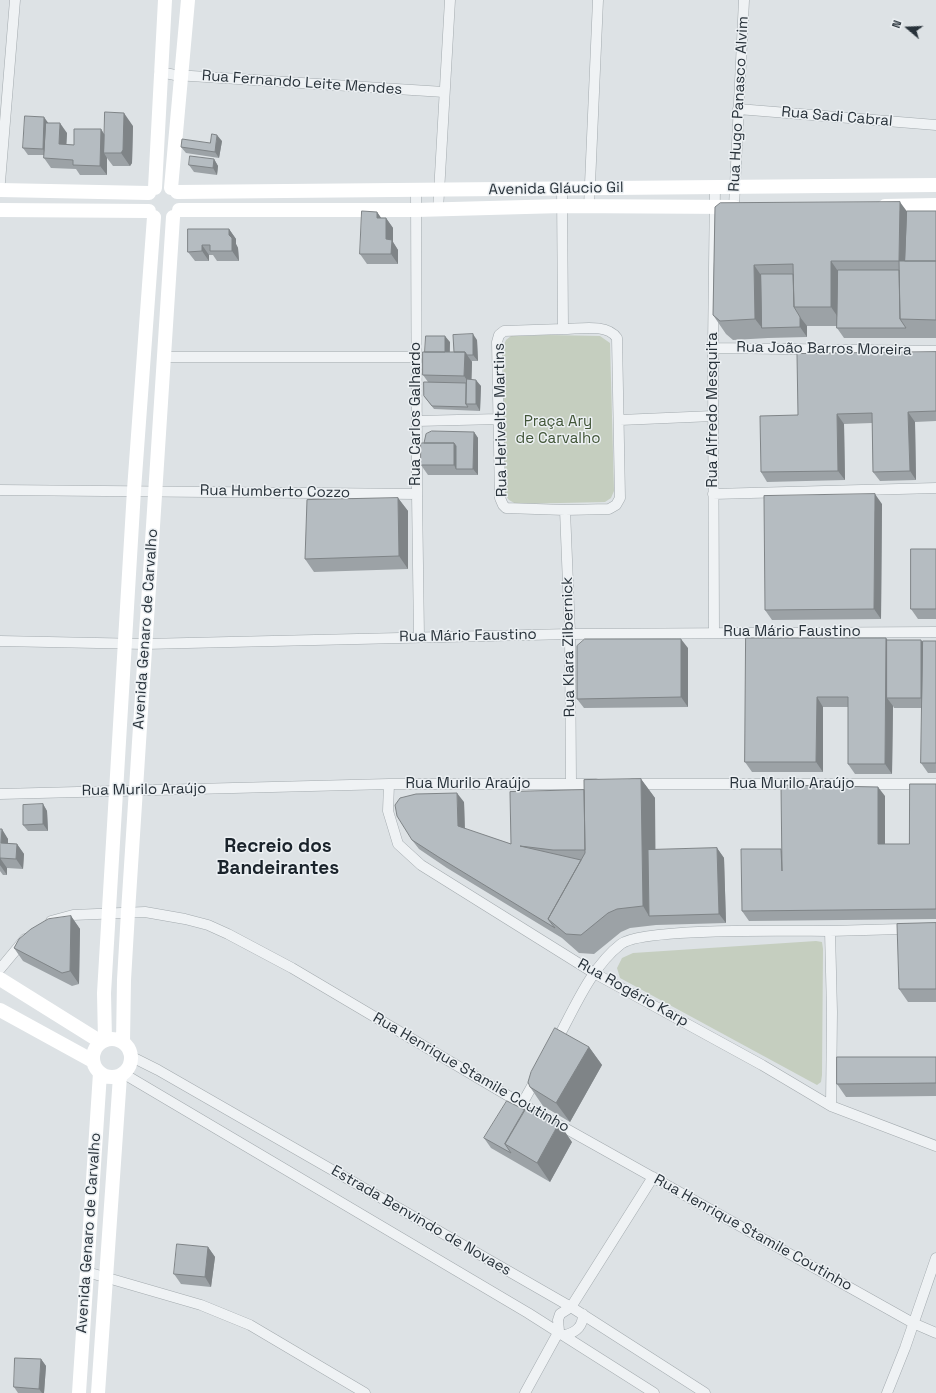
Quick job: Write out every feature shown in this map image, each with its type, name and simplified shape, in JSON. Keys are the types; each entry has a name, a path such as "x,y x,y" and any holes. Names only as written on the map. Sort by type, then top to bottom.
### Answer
{"street":[{"path":"0,182 15,0"},
{"path":"151,214 146,202 152,191 165,0"},
{"path":"0,210 151,214 160,220 176,214 180,201 174,190 188,0"},
{"path":"438,210 450,0"},
{"path":"589,207 598,0"},
{"name":"Rua Hugo Panasco Alvim","path":"734,208 744,0"},
{"name":"Rua Fernando Leite Mendes","path":"160,72 182,75 444,92"},
{"name":"Rua Sadi Cabral","path":"738,109 936,125"},
{"name":"Avenida Gláucio Gil","path":"174,190 416,191 936,185"},
{"path":"0,190 152,191 166,186 174,190"},
{"name":"Rua Alfredo Mesquita","path":"714,632 713,348 715,187"},
{"path":"562,189 563,329"},
{"name":"Rua Carlos Galhardo","path":"416,191 419,638"},
{"path":"874,206 936,205"},
{"name":"Avenida Gláucio Gil","path":"176,214 438,210 562,206 750,207"},
{"name":"Avenida Genaro de Carvalho","path":"103,1041 103,1003 151,214"},
{"name":"Avenida Genaro de Carvalho","path":"123,1042 123,999 145,644 164,357 176,214"},
{"name":"Rua Herivelto Martins","path":"563,329 606,329 613,332 617,338 620,420 620,498 616,505 609,509 511,509 503,505 500,498 497,342 499,335 504,331 563,329"},
{"name":"Rua João Barros Moreira","path":"713,348 936,351"},
{"path":"164,357 416,357"},
{"path":"620,420 713,416"},
{"path":"417,421 499,419"},
{"path":"713,494 936,488"},
{"name":"Rua Humberto Cozzo","path":"0,490 155,490 417,494"},
{"name":"Rua Klara Zilbernick","path":"565,510 570,634 572,784"},
{"name":"Rua Mário Faustino","path":"0,641 145,644 570,634 714,632 936,632"},
{"name":"Rua Murilo Araújo","path":"0,794 388,784 603,784"},
{"name":"Rua Rogério Karp","path":"388,784 388,811 398,844 421,865 594,973 762,1065 831,1106 936,1146"},
{"name":"Rua Murilo Araújo","path":"619,784 936,784"},
{"name":"Rua Henrique Stamile Coutinho","path":"42,926 58,918 73,915 128,912 151,913 208,925 245,942 522,1104 913,1322 936,1333"},
{"path":"553,1049 594,973 623,942 637,938 688,933 936,928"},
{"path":"830,931 832,1012 831,1106"},
{"path":"0,969 12,952 31,934"},
{"path":"0,979 103,1041"},
{"path":"0,1010 113,1078 122,1075 130,1065 132,1057 127,1046 123,1042 114,1039 103,1041 94,1051 96,1067"},
{"name":"Estrada Benvindo de Novaes","path":"132,1057 158,1070 583,1314 705,1393"},
{"name":"Avenida Genaro de Carvalho","path":"79,1393 87,1272 96,1067"},
{"path":"522,1104 541,1069"},
{"name":"Avenida Genaro de Carvalho","path":"98,1393 122,1075"},
{"name":"Estrada Benvindo de Novaes","path":"122,1075 562,1333 654,1393"},
{"path":"525,1393 562,1333 558,1320 560,1314 571,1307 653,1177"},
{"path":"887,1393 936,1258"},
{"path":"87,1272 201,1304 250,1325 364,1393"},
{"path":"562,1333 576,1331 582,1322 583,1314"}],"green space":[{"name":"Praça Ary de Carvalho","path":"511,336 600,336 610,343 614,491 611,498 605,502 516,504 509,500 505,495 503,347 506,340"},
{"path":"816,941 822,942 823,949 822,1075 821,1082 817,1085 620,978 617,968 622,958 633,953"}],"building":[{"path":"105,112 124,113 123,150 121,153 104,153"},
{"path":"25,116 44,117 43,149 23,148"},
{"path":"46,123 60,123 59,144 74,145 74,129 101,129 100,166 73,165 73,160 44,158"},
{"path":"212,134 217,135 215,152 181,147 182,139 210,143"},
{"path":"190,156 214,159 213,168 189,165"},
{"path":"900,202 899,261 831,261 831,307 794,307 793,264 754,265 755,319 720,321 713,315 715,207 720,203"},
{"path":"362,211 377,212 377,218 386,218 386,239 392,240 391,254 360,254"},
{"path":"907,211 936,211 936,261 905,261"},
{"path":"188,229 229,229 229,235 232,238 232,251 210,251 210,245 202,245 202,251 188,252"},
{"path":"899,261 936,261 936,320 900,319"},
{"path":"838,270 899,270 900,319 906,328 837,328"},
{"path":"761,274 793,274 794,307 800,317 800,327 762,328"},
{"path":"473,334 473,355 467,355 465,352 454,352 453,335"},
{"path":"426,336 445,336 445,352 425,352"},
{"path":"423,352 465,352 464,376 423,375"},
{"path":"936,352 936,411 908,412 910,471 873,472 872,413 837,414 838,471 761,472 760,416 798,415 797,354"},
{"path":"467,379 476,380 476,404 466,404"},
{"path":"424,382 466,383 466,404 468,407 432,406 424,396"},
{"path":"432,431 474,432 473,469 456,469 456,446 454,443 424,443 426,434"},
{"path":"421,443 454,443 454,465 421,465"},
{"path":"875,494 874,609 765,610 764,496"},
{"path":"398,498 399,556 305,559 307,500"},
{"path":"911,549 936,549 936,609 911,609"},
{"path":"746,638 886,638 885,764 848,764 848,697 817,697 816,762 745,762"},
{"path":"585,639 681,639 681,697 577,699 577,646"},
{"path":"887,640 921,640 921,698 887,698"},
{"path":"923,641 936,641 936,763 921,763"},
{"path":"641,779 643,906 617,909 608,913 581,935 566,934 548,919 585,853 584,780"},
{"path":"910,784 936,784 936,909 742,911 741,849 781,849 782,871 781,785 878,787 878,844 909,844"},
{"path":"584,790 585,850 553,850 520,846 581,860 548,919 555,928 412,840 397,816 395,805 400,798 416,794 457,793 458,826 511,844 510,792"},
{"path":"43,804 43,824 23,825 23,805"},
{"path":"0,829 2,829 1,843 17,844 16,859 0,858"},
{"path":"717,848 719,914 649,916 648,850"},
{"path":"71,916 70,971 62,973 14,948 19,939 31,929 48,919"},
{"path":"936,923 936,989 899,989 897,924"},
{"path":"555,1028 589,1047 556,1103 530,1087 528,1082 531,1072"},
{"path":"837,1057 936,1057 936,1083 837,1084"},
{"path":"507,1101 525,1110 505,1144 511,1153 484,1138"},
{"path":"527,1106 559,1123 537,1163 505,1144"},
{"path":"177,1244 208,1247 205,1277 174,1274"},
{"path":"15,1358 41,1359 39,1389 14,1387"}],"district":[{"name":"Recreio dos Bandeirantes","path":"278,858"}]}
